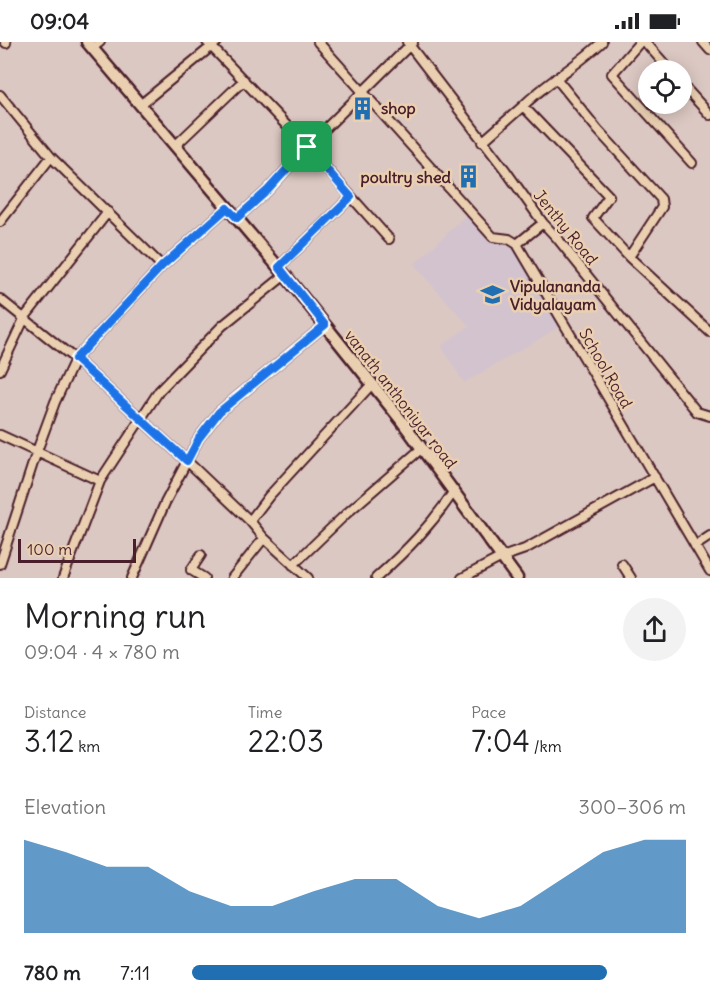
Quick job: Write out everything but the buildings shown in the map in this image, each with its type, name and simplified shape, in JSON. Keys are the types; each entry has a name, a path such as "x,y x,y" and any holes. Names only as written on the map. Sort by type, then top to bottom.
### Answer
{"street":[{"path":"318,42 493,237 509,239 517,244 543,223"},
{"path":"482,142 539,89 584,59 602,42"},
{"path":"640,42 612,74 692,164"},
{"path":"645,42 661,60"},
{"path":"703,42 710,50"},
{"path":"140,105 212,43 389,239"},
{"path":"237,218 268,190 307,147 410,43"},
{"name":"Jenthy Road","path":"410,43 543,223 697,412 710,416"},
{"name":"vanath anthoniyar road","path":"93,44 140,105 282,271 372,384 517,578"},
{"path":"556,78 598,130 661,199 662,207 629,257"},
{"path":"176,145 244,80"},
{"path":"0,95 51,157 162,266"},
{"path":"692,95 710,115"},
{"path":"0,112 8,105"},
{"path":"523,106 609,196 593,218 629,257 710,332"},
{"path":"0,222 51,157"},
{"path":"63,578 100,481 159,391 222,326 282,271 351,197"},
{"path":"0,564 37,451 55,402 75,359 162,266 227,208"},
{"path":"0,370 24,317 108,212"},
{"name":"School Road","path":"517,244 710,571"},
{"path":"0,299 75,359 187,461 250,521 264,538 308,578"},
{"path":"132,578 165,503 199,438 219,412 325,325"},
{"path":"250,521 269,496 372,384"},
{"path":"0,435 100,481"},
{"path":"293,565 346,514 422,448"},
{"path":"462,578 502,557 525,549 655,477"},
{"path":"376,578 410,548 454,491"},
{"path":"695,546 710,536"},
{"path":"232,578 264,538"},
{"path":"201,555 191,570 204,578"},
{"path":"622,564 631,578"}],"shaded area":[{"name":"Vipulananda Vidyalayam","path":"467,214 492,239 515,249 561,326 464,383 441,346 469,326 414,265"}],"place":[{"name":"shop","path":"363,108"},
{"name":"poultry shed","path":"469,177"},
{"name":"Vipulananda Vidyalayam","path":"492,295"}],"route":[{"path":"307,147 351,197 279,267 325,325 219,412 199,438 187,461 75,359 162,266 227,208 237,218 268,190 307,147"}]}
